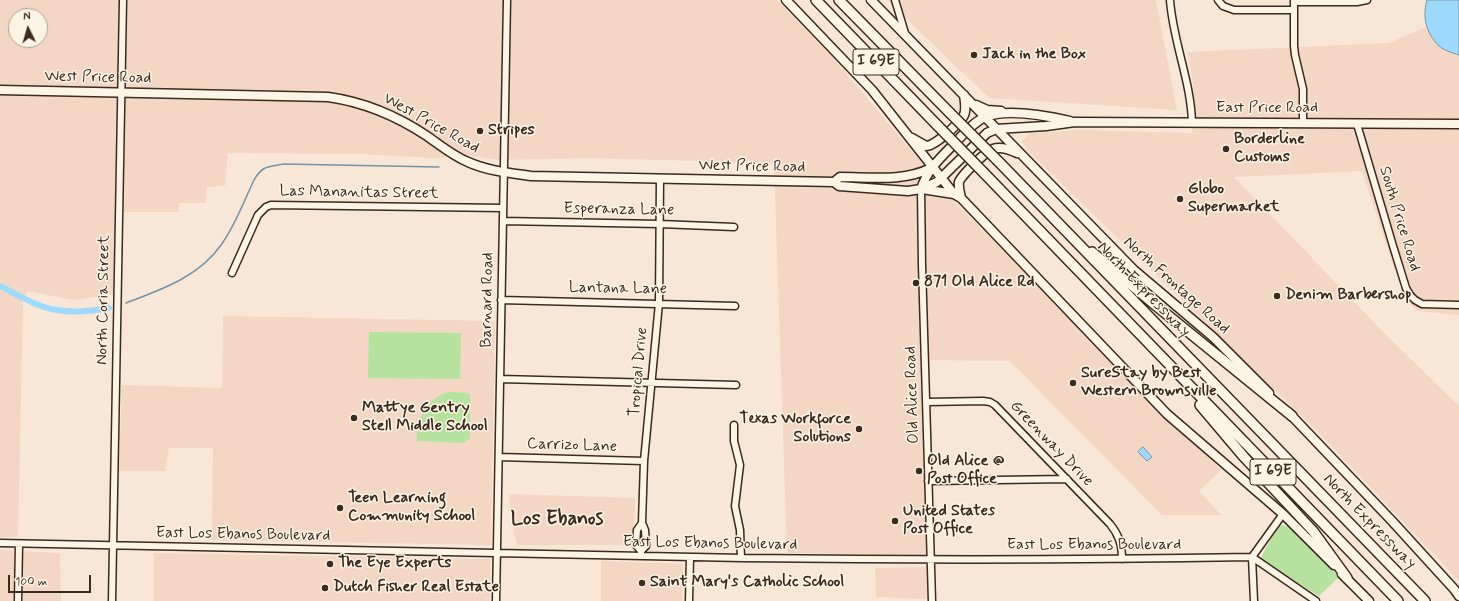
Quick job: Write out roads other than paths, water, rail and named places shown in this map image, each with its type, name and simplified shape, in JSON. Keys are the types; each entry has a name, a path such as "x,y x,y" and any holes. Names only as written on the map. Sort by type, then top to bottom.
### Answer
{"highway":[{"name":"North Expressway","path":"816,0 1398,601"},
{"name":"North Expressway","path":"839,0 998,161 1425,601"},
{"path":"1051,216 1154,304 1292,416"},
{"path":"1148,342 1244,457 1313,531 1346,578"}],"main road":[{"path":"786,0 872,90 932,167 957,196 1166,414 1283,514 1369,601"},
{"name":"North Frontage Road","path":"871,0 1134,270 1213,337 1292,416 1392,521 1459,596"},
{"name":"West Price Road","path":"0,90 305,96 340,99 364,105 388,114 422,133 449,152 468,162 503,172 531,176 834,182 839,186 908,190 921,189 932,185 941,178"},
{"path":"906,134 922,145 933,145 963,116 966,105 964,95"},
{"path":"972,103 987,110 1019,114"},
{"name":"East Price Road","path":"985,117 1001,114 1043,115 1075,122"},
{"path":"957,196 921,189 932,167 974,125 985,117"},
{"name":"East Price Road","path":"996,128 1046,126 1075,122 1459,124"},
{"path":"941,178 987,133 996,128"},
{"path":"957,196 960,182 964,175 991,149 998,147 1007,148 1023,155"},
{"path":"834,182 840,177 909,176 932,167"}],"street":[{"name":"North Coria Street","path":"112,601 123,0"},
{"name":"Barnard Road","path":"496,601 507,0"},
{"path":"895,0 905,35"},
{"path":"1170,0 1191,106 1192,123"},
{"path":"1218,0 1223,6 1234,10 1294,10"},
{"path":"1303,123 1303,89 1294,46 1294,1 1357,2 1367,0"},
{"name":"South Price Road","path":"1357,124 1406,288 1410,295 1422,304 1459,305"},
{"name":"Tropical Drive","path":"642,553 636,545 637,530 642,523 644,461 658,303 660,179"},
{"name":"Old Alice Road","path":"921,189 932,601"},
{"name":"Las Mananitas Street","path":"232,273 258,215 266,207 271,205 503,208"},
{"name":"Esperanza Lane","path":"503,221 734,227"},
{"name":"Lantana Lane","path":"501,300 735,306"},
{"path":"500,379 736,385"},
{"name":"Greenway Drive","path":"927,402 983,401 990,402 995,405 1115,530 1120,541 1122,559"},
{"path":"734,425 734,440 740,465 735,506 740,530 741,558"},
{"name":"Carrizo Lane","path":"499,457 644,461"},
{"path":"928,481 1067,479"},
{"path":"1254,601 1252,557 1283,514"},
{"name":"East Los Ebanos Boulevard","path":"0,544 497,553 642,553 690,557 930,560 1252,557"},
{"path":"18,601 19,544"},
{"path":"689,601 690,557"},
{"path":"1252,557 1316,601"}],"water":[{"path":"1427,0 1459,0 1459,55 1441,47 1431,36 1425,19"},
{"path":"1143,447 1152,457 1147,461 1138,452"}],"waterway":[{"path":"126,303 178,281 202,266 221,245 231,230 254,180 263,169 270,166 284,164 439,167"},
{"path":"0,286 35,303 57,310 83,311 109,308"}],"place":[{"name":"Jack in the Box","path":"974,55"},
{"name":"Stripes","path":"480,131"},
{"name":"Borderline Customs","path":"1226,149"},
{"name":"Globo Supermarket","path":"1180,199"},
{"name":"871 Old Alice Rd","path":"916,283"},
{"name":"Denim Barbershop","path":"1277,296"},
{"name":"SureStay by Best Western Brownsville","path":"1073,383"},
{"name":"Mattye Gentry Stell Middle School","path":"354,418"},
{"name":"Texas Workforce Solutions","path":"859,429"},
{"name":"Old Alice @ Post Office","path":"919,471"},
{"name":"Teen Learning Community School","path":"340,508"},
{"name":"United States Post Office","path":"895,521"},
{"name":"The Eye Experts","path":"330,564"},
{"name":"Saint Mary's Catholic School","path":"642,583"},
{"name":"Dutch Fisher Real Estate","path":"325,588"}],"district":[{"name":"Los Ebanos","path":"557,520"}]}
